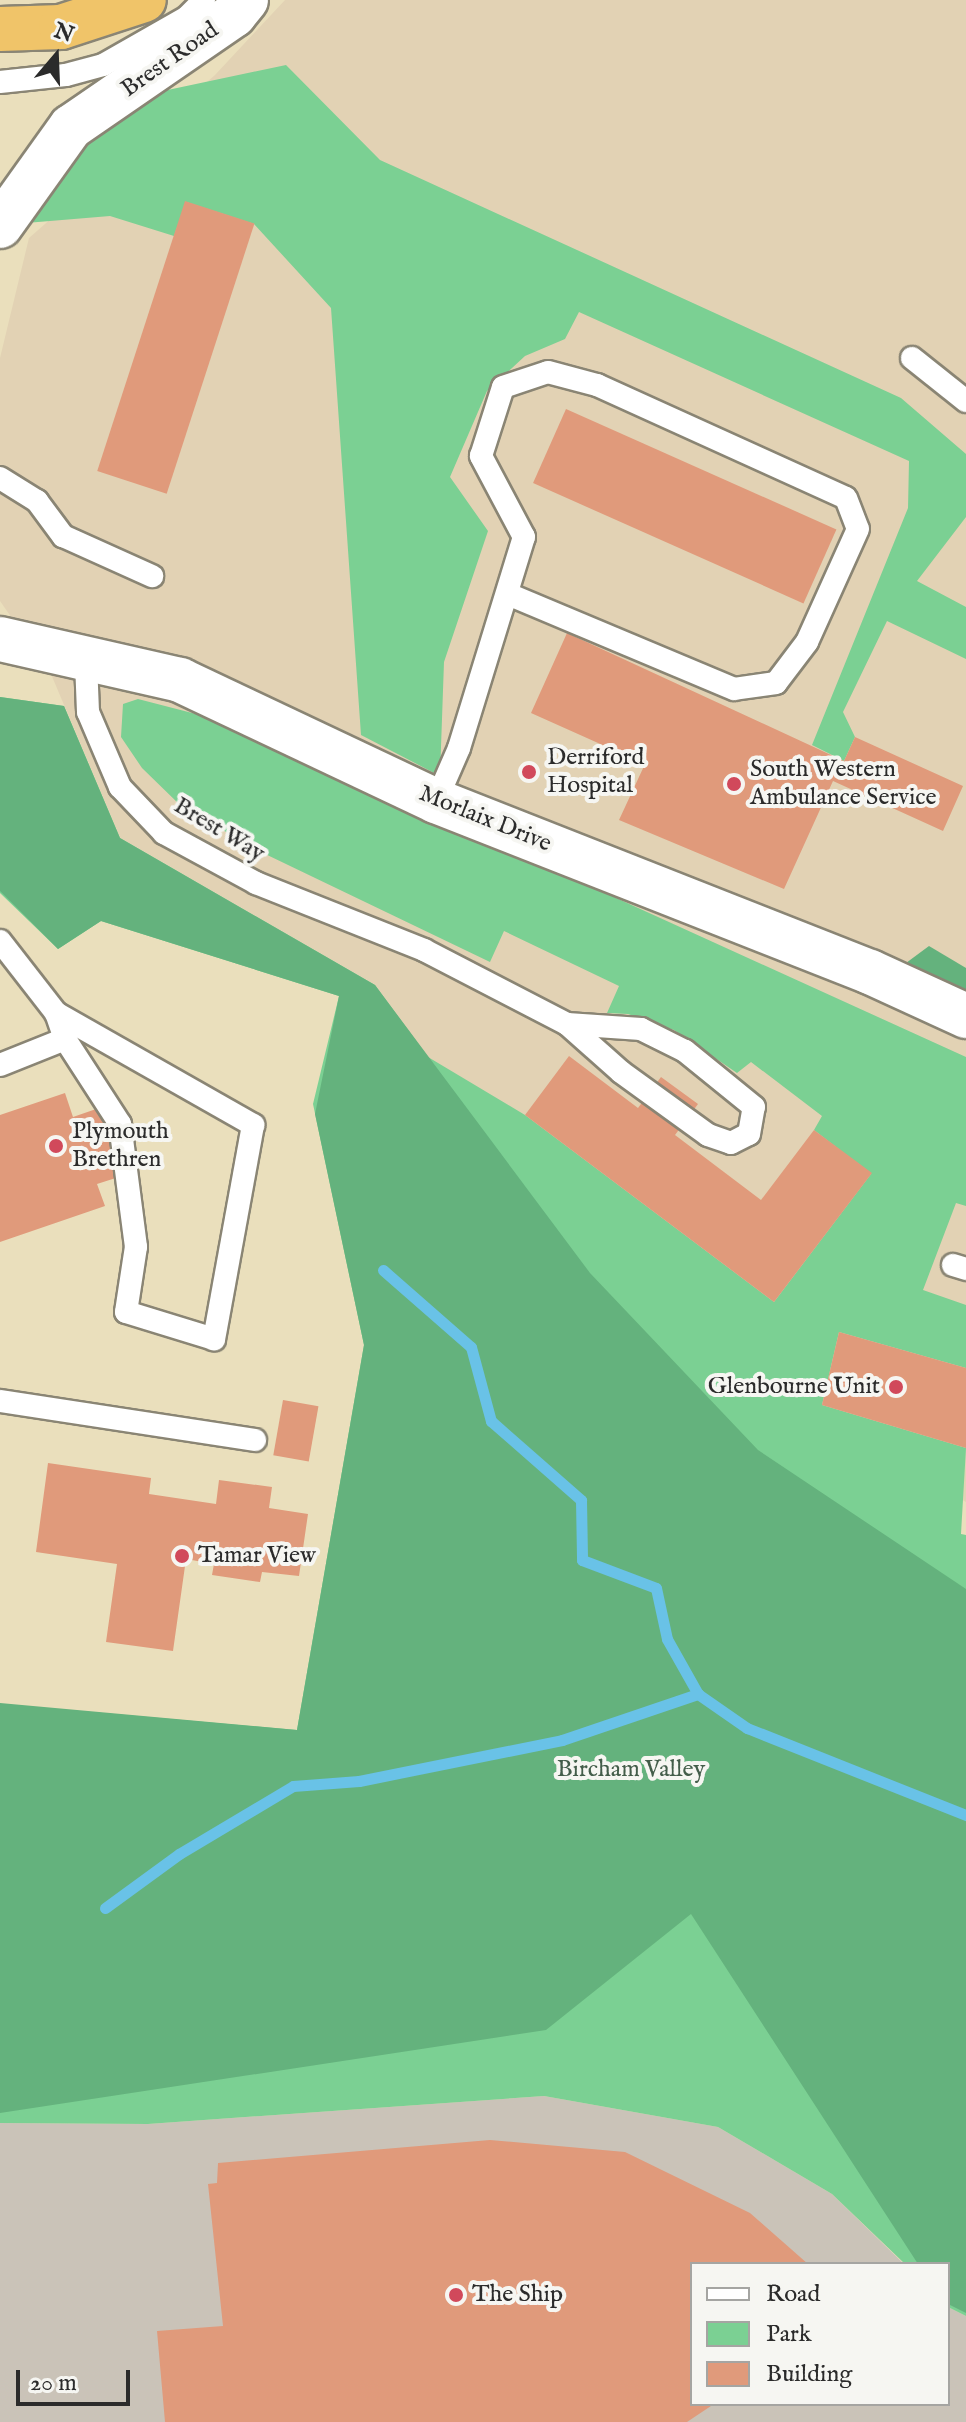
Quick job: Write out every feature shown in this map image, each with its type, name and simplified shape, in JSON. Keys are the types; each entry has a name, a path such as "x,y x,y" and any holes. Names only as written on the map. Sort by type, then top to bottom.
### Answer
{"highway":[{"path":"0,29 61,27 144,0"}],"street":[{"name":"Brest Road","path":"0,226 71,127 200,40 246,0"},
{"name":"Morlaix Drive","path":"0,639 86,662 180,680 436,801 870,972 966,1016"}],"lane":[{"path":"0,82 66,75 103,65 187,17 204,0"},
{"path":"912,358 966,401"},
{"path":"436,801 459,748 524,537 481,456 503,387 524,376 548,372 597,385 846,498 858,529 807,642 776,683 734,689 508,594"},
{"path":"0,478 37,501 63,536 152,576"},
{"name":"Brest Way","path":"86,662 88,712 120,787 164,833 256,883 424,950 567,1024"},
{"path":"0,941 56,1013 65,1039 120,1124 136,1247 126,1312 214,1339 253,1125 56,1013"},
{"path":"567,1024 641,1029 685,1051 754,1107 749,1134 731,1143 708,1135 621,1072 567,1024"},
{"path":"0,1065 65,1039"},
{"path":"0,1401 255,1440"}],"shaded area":[{"name":"Derriford Hospital","path":"285,0 966,0 966,1502 590,1273 374,985 120,838 51,674 0,601 0,358 29,238 215,75"},
{"path":"544,2096 718,2127 832,2194 902,2262 690,2262 690,2406 950,2406 950,2308 966,2316 966,2422 0,2422 0,2123 148,2124"}],"green space":[{"path":"286,65 380,160 901,398 966,454 966,517 917,581 966,607 966,659 887,621 843,712 855,737 844,761 812,745 908,508 909,461 579,312 565,339 525,356 487,391 450,477 488,531 444,662 440,776 361,735 331,308 254,224 186,202 174,236 110,216 26,223 91,137 144,95"},
{"name":"Bircham Valley","path":"0,697 64,706 120,838 375,985 428,1057 525,1115 774,1302 871,1174 814,1130 822,1116 751,1062 737,1073 674,1030 628,1014 607,1013 619,986 504,931 490,962 261,852 181,806 142,768 121,737 123,704 138,699 196,714 306,757 966,1057 966,1206 956,1203 923,1290 966,1305 966,1368 839,1332 822,1405 966,1448 961,1534 966,1535 966,2316 950,2308 950,2262 903,2262 832,2194 718,2127 544,2096 148,2124 0,2123 0,1704 297,1730 364,1345 313,1104 339,996 101,921 58,949 0,893"},
{"name":"Bircham Valley","path":"0,697 64,706 120,838 375,985 590,1273 758,1450 966,1589 966,2313 950,2305 950,2262 917,2262 691,1914 546,2030 0,2113 0,1703 297,1730 364,1345 315,1114 339,996 101,921 58,949 0,891"},
{"path":"929,946 966,968 966,1001 910,975 906,963"}],"building":[{"path":"185,201 254,224 167,494 97,471"},
{"path":"566,409 836,529 803,603 533,483"},
{"name":"South Western Ambulance Service","path":"567,633 844,761 855,737 963,786 943,831 833,781 784,889 619,820 645,764 531,713"},
{"path":"569,1056 638,1108 661,1077 698,1104 675,1135 761,1200 814,1130 872,1173 774,1302 525,1115"},
{"name":"Plymouth Brethren","path":"65,1093 73,1117 99,1108 122,1176 97,1184 105,1206 0,1242 0,1115"},
{"name":"Glenbourne Unit","path":"839,1332 966,1368 966,1448 822,1405"},
{"path":"283,1400 318,1406 309,1461 273,1455"},
{"name":"Tamar View","path":"48,1463 151,1478 149,1494 216,1504 219,1480 272,1487 269,1508 308,1514 299,1576 262,1572 260,1582 212,1575 214,1564 186,1559 173,1651 106,1642 117,1564 36,1552"},
{"name":"The Ship","path":"490,2140 625,2152 750,2213 806,2262 690,2262 690,2406 711,2406 687,2422 165,2422 157,2331 223,2326 208,2184 217,2183 218,2163"}],"waterway":[{"path":"383,1270 471,1347 491,1421 581,1500 582,1560 656,1588 667,1639 698,1694 747,1728 966,1815"},
{"path":"105,1908 179,1854 293,1786 359,1781 562,1740 698,1694"}],"place":[{"name":"Derriford Hospital","path":"529,772"},
{"name":"South Western Ambulance Service","path":"734,784"},
{"name":"Plymouth Brethren","path":"56,1146"},
{"name":"Glenbourne Unit","path":"896,1387"},
{"name":"Tamar View","path":"182,1556"},
{"name":"The Ship","path":"456,2295"}]}
